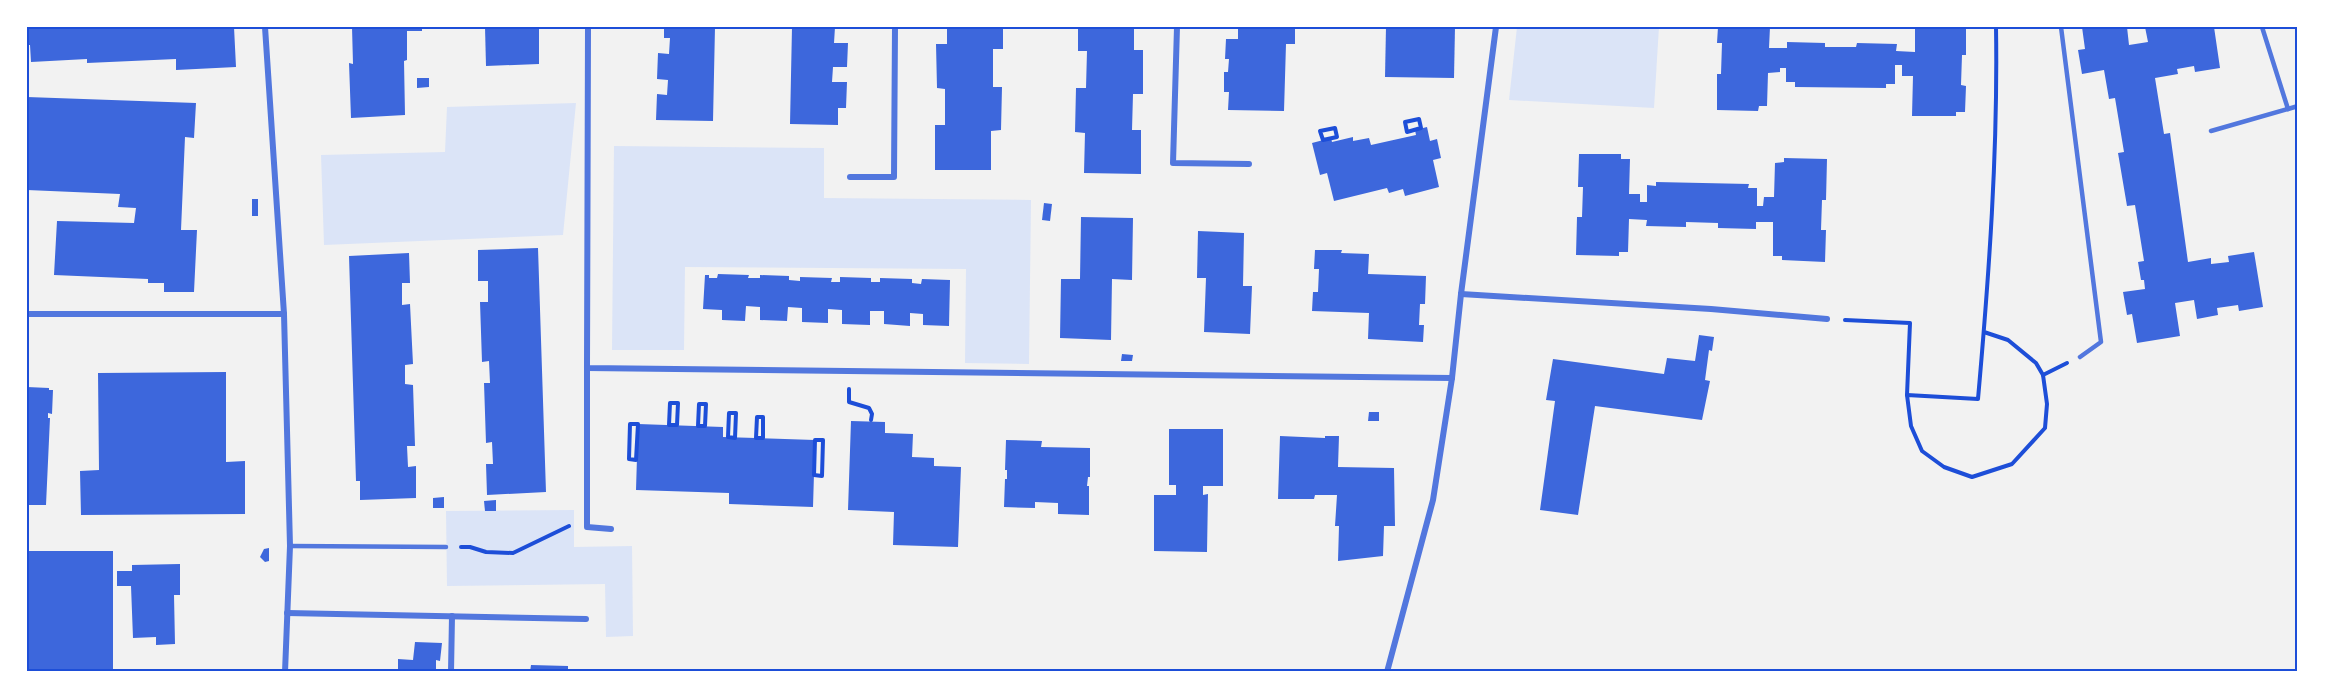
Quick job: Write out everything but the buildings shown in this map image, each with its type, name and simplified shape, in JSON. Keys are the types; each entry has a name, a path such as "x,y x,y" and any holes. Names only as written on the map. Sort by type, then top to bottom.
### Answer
{"street":[{"path":"265,27 284,314 290,546 285,672"},
{"path":"588,27 586,518 587,527 611,529"},
{"path":"850,177 894,177 895,27"},
{"path":"1177,27 1173,163 1249,164"},
{"path":"1387,672 1432,500 1452,378 1496,27"},
{"path":"1461,294 1711,309 1827,319"},
{"path":"27,314 284,314"},
{"path":"587,368 1452,378"},
{"path":"287,613 586,619"},
{"path":"451,672 452,616"}],"lane":[{"path":"2061,27 2101,342 2080,357"},
{"path":"2262,27 2288,109"},
{"path":"2211,131 2298,106"},
{"path":"290,546 446,547"}],"path":[{"path":"1907,396 1978,399 1997,100 1996,27"},
{"path":"1419,119 1421,128 1407,132 1405,122 1419,119"},
{"path":"1335,128 1337,137 1323,140 1320,131 1335,128"},
{"path":"1827,319 1910,323 1907,396 1911,426 1922,451 1944,467 1972,477 2012,464 2045,428 2047,404 2043,375 2036,363 2008,340 1984,332"},
{"path":"2043,375 2080,357"},
{"path":"849,402 869,408 872,414 871,420"},
{"path":"670,403 678,403 677,425 669,425 670,403"},
{"path":"699,404 706,404 705,426 698,426 699,404"},
{"path":"729,413 736,413 735,438 728,437 729,413"},
{"path":"757,417 763,417 763,438 756,438 757,417"},
{"path":"630,424 638,424 636,460 629,459 630,424"},
{"path":"815,440 823,440 822,476 814,475 815,440"},
{"path":"446,547 470,547 486,552 513,553 540,538 586,518"}],"shaded area":[{"path":"1517,27 1659,27 1654,108 1509,100"},
{"path":"576,103 563,235 324,245 321,155 445,152 447,107"},
{"path":"614,146 824,148 824,198 1031,200 1029,364 965,363 966,269 685,267 684,350 612,350"},
{"path":"574,510 574,547 632,546 633,636 606,637 605,584 447,586 446,511"}]}
